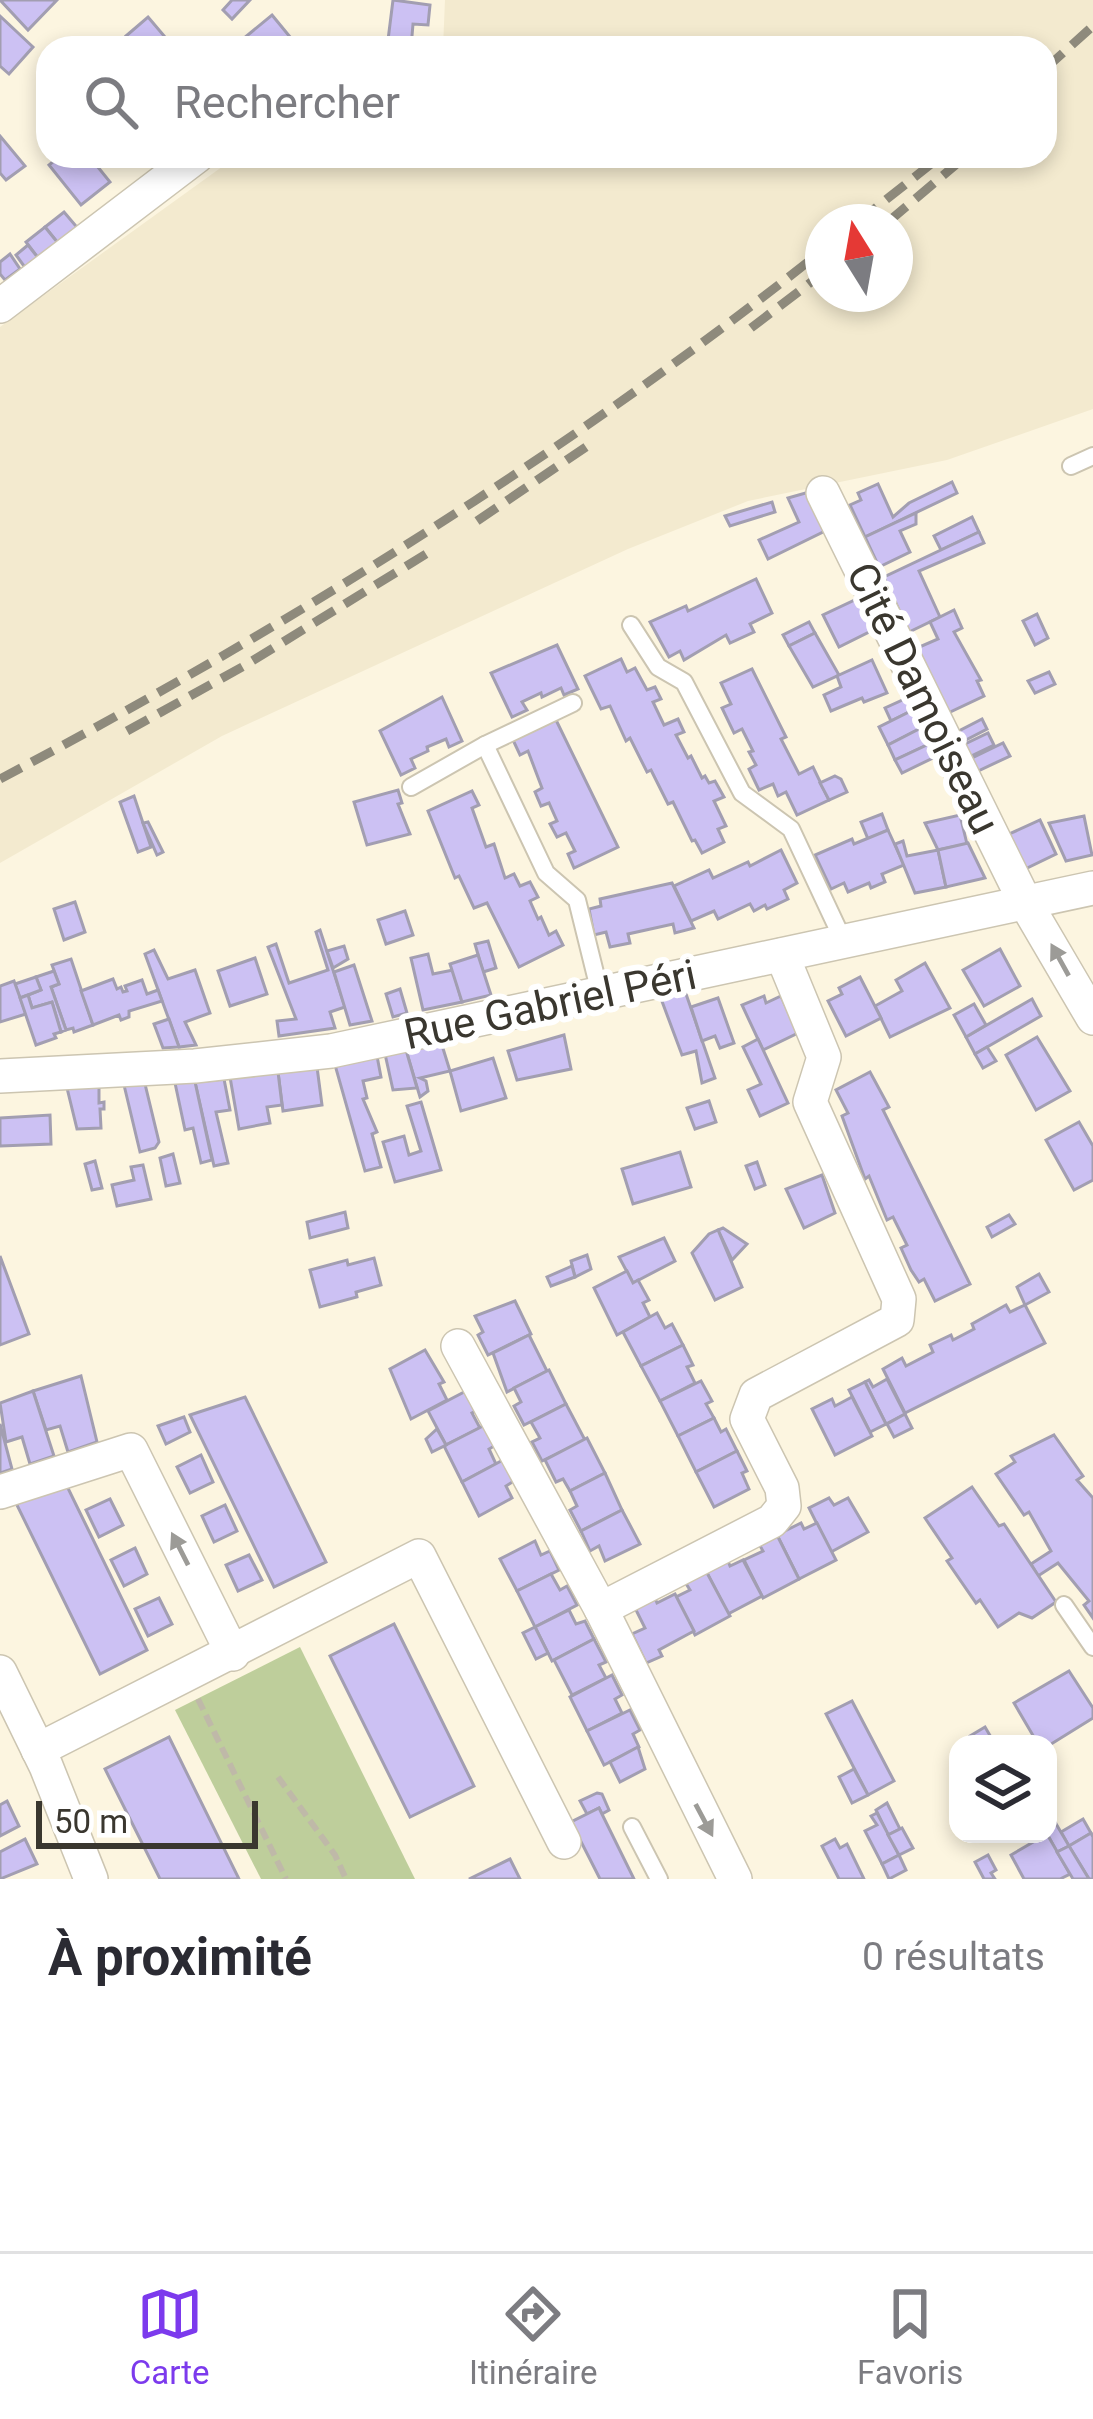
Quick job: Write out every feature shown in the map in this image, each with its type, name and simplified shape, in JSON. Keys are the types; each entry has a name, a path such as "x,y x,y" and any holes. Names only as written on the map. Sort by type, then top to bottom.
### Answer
{"street":[{"path":"0,305 181,168"},
{"name":"Cité Damoiseau","path":"823,493 1025,902 1093,1018"},
{"name":"Rue Gabriel Péri","path":"0,1076 195,1066 331,1051 1093,888"},
{"path":"601,1609 772,1521 784,1507 782,1488 747,1419 756,1395 897,1320 899,1299 809,1102 824,1057 782,955"},
{"path":"458,1346 601,1609 735,1879"},
{"path":"0,1492 131,1450 233,1654"},
{"path":"38,1750 419,1556 564,1842"},
{"path":"0,1672 92,1879"}],"lane":[{"path":"1071,466 1093,456"},
{"path":"631,626 658,667 684,682 742,793 790,829 844,942"},
{"path":"411,788 485,745 573,703"},
{"path":"485,745 546,873 578,900 600,993"},
{"path":"1064,1605 1093,1647"},
{"path":"632,1827 658,1879"}],"path":[{"path":"188,1676 286,1879"},
{"path":"278,1777 335,1855 346,1879"}],"shaded area":[{"path":"445,0 1093,0 1093,409 947,460 748,501 628,549 222,736 0,863 0,327 220,168 1057,168 1057,36 444,36"}],"green space":[{"path":"300,1647 415,1879 261,1879 175,1710"}],"building":[{"path":"0,0 57,0 28,30"},
{"path":"232,0 250,0 232,19 223,10"},
{"path":"393,0 430,5 428,25 413,24 412,36 388,36"},
{"path":"272,15 289,36 247,36"},
{"path":"0,16 33,47 9,74 0,66"},
{"path":"148,17 164,36 126,36"},
{"path":"0,136 25,166 6,180 0,173"},
{"path":"51,168 99,168 110,182 81,205"},
{"path":"64,212 81,232 62,248 45,227"},
{"path":"45,227 62,248 42,263 26,242"},
{"path":"28,245 42,263 29,273 16,255"},
{"path":"10,254 20,269 5,280 0,262"},
{"path":"952,482 957,493 865,537 850,505 861,500 858,493 878,484 893,517 909,503"},
{"path":"809,492 827,530 768,559 759,540 799,522 788,498"},
{"path":"772,502 775,512 730,526 725,516"},
{"path":"916,513 916,524 900,531 910,552 879,567 865,537"},
{"path":"972,517 979,532 941,550 934,536"},
{"path":"979,532 984,543 919,571 940,617 909,632 884,577"},
{"path":"756,579 772,613 750,624 754,632 730,643 726,635 684,660 680,651 669,657 650,622 686,606 688,611"},
{"path":"859,598 875,629 839,647 823,615"},
{"path":"954,610 962,628 954,632 981,680 977,681 984,696 948,713 917,648 938,639 930,622"},
{"path":"1037,614 1048,638 1035,645 1023,621"},
{"path":"809,622 815,633 789,646 783,635"},
{"path":"815,633 839,675 813,687 789,646"},
{"path":"557,645 578,689 564,695 561,688 542,697 541,693 522,702 527,710 512,717 491,673"},
{"path":"621,659 627,672 635,668 647,690 655,687 661,699 653,702 664,725 678,719 684,732 676,735 688,758 691,756 702,778 715,781 724,797 714,801 726,826 718,829 724,842 702,853 673,802 668,804 651,770 647,772 630,738 626,741 610,706 601,709 585,676"},
{"path":"872,660 887,693 831,711 824,695 841,687 837,676"},
{"path":"752,669 799,774 813,767 829,800 797,815 786,792 778,796 773,784 759,790 749,769 756,765 749,752 753,751 742,729 734,733 722,708 731,704 721,683"},
{"path":"1049,672 1055,684 1035,693 1028,681"},
{"path":"442,697 462,741 449,747 446,739 427,747 428,751 411,759 415,768 401,775 380,731"},
{"path":"907,698 913,710 891,721 885,708"},
{"path":"913,710 921,728 888,745 879,727"},
{"path":"982,719 987,729 962,742 957,732"},
{"path":"556,720 618,847 574,868 568,854 575,851 566,833 557,837 550,824 557,821 549,803 541,806 535,792 542,788 528,751 520,755 513,740"},
{"path":"921,728 929,744 895,760 888,745"},
{"path":"988,733 994,745 969,757 963,745"},
{"path":"1003,743 1010,756 976,772 970,759"},
{"path":"929,744 935,757 902,773 895,760"},
{"path":"835,776 847,792 829,800 820,783"},
{"path":"398,790 402,803 398,804 410,834 367,845 354,802"},
{"path":"472,791 479,805 472,808 486,847 494,844 505,878 514,874 520,886 530,882 538,897 530,901 538,919 541,917 549,935 556,931 563,945 519,967 487,903 474,908 459,876 455,878 428,811"},
{"path":"134,796 151,847 138,852 120,802"},
{"path":"882,814 888,830 868,839 861,822"},
{"path":"960,815 967,844 938,850 925,823"},
{"path":"1084,816 1092,855 1066,861 1049,823"},
{"path":"1040,820 1056,854 1023,870 1007,835"},
{"path":"148,822 163,852 157,855 143,823"},
{"path":"888,830 904,865 882,874 885,882 871,888 869,883 848,892 844,883 831,889 815,855"},
{"path":"903,841 907,856 938,850 946,887 915,893 895,844"},
{"path":"968,843 985,878 946,887 938,850"},
{"path":"781,850 797,883 784,890 788,899 767,909 765,905 754,911 750,904 718,919 714,911 691,921 674,886 709,870 713,878 748,862 750,866"},
{"path":"672,883 694,928 675,933 673,924 628,934 630,943 610,947 606,932 594,935 589,909 601,906 600,899"},
{"path":"75,902 85,932 64,940 54,909"},
{"path":"405,911 413,935 386,944 378,920"},
{"path":"320,930 345,1007 330,1012 335,1028 279,1036 277,1021 296,1019 268,947 276,944 289,983 328,970 316,932"},
{"path":"488,941 496,968 483,972 475,944"},
{"path":"344,946 348,959 333,968 327,951"},
{"path":"1000,949 1020,986 984,1006 963,970"},
{"path":"154,950 168,979 195,970 210,1013 185,1022 196,1045 179,1047 145,954"},
{"path":"428,954 433,974 453,970 462,1002 423,1010 411,958"},
{"path":"478,955 491,995 462,1002 450,964"},
{"path":"255,958 267,994 230,1006 218,971"},
{"path":"71,959 93,1025 74,1032 73,1028 66,1030 51,987 59,984 52,965"},
{"path":"925,963 950,1008 890,1037 875,1006 902,991 896,980"},
{"path":"354,965 372,1021 350,1025 334,972"},
{"path":"54,971 59,984 51,987 66,1030 61,1032 52,1002 32,1008 28,995 41,990 36,977"},
{"path":"36,977 41,990 20,998 15,984"},
{"path":"860,977 881,1018 846,1036 828,1001 842,994 839,988"},
{"path":"113,979 123,992 125,986 142,980 147,994 158,990 162,1001 129,1011 129,1017 121,1020 119,1015 93,1025 81,991"},
{"path":"14,981 26,1014 0,1022 0,986"},
{"path":"400,989 407,1013 393,1017 386,994"},
{"path":"685,991 715,1078 702,1083 696,1051 682,1055 660,996"},
{"path":"28,995 32,1008 52,1002 61,1032 54,1034 56,1038 36,1045 20,998"},
{"path":"764,996 766,1003 781,996 798,1033 763,1050 742,1005"},
{"path":"718,998 734,1043 720,1048 715,1036 702,1041 691,1007"},
{"path":"1032,999 1041,1016 975,1054 966,1037"},
{"path":"974,1004 986,1025 966,1037 954,1015"},
{"path":"169,1019 179,1047 163,1048 154,1024"},
{"path":"564,1035 571,1069 517,1080 508,1051"},
{"path":"1037,1037 1070,1091 1036,1110 1006,1055"},
{"path":"758,1039 788,1103 760,1116 748,1090 761,1084 743,1047"},
{"path":"441,1042 450,1071 420,1078 428,1091 420,1097 406,1050"},
{"path":"987,1047 996,1061 983,1068 975,1054"},
{"path":"406,1050 417,1088 393,1090 385,1054"},
{"path":"377,1056 381,1077 363,1081 367,1098 363,1099 377,1132 372,1134 381,1167 365,1171 335,1065"},
{"path":"493,1058 506,1098 461,1111 450,1071"},
{"path":"317,1067 322,1105 283,1111 278,1072"},
{"path":"278,1072 282,1105 267,1107 270,1123 239,1129 230,1077"},
{"path":"870,1072 889,1107 883,1110 970,1284 935,1301 924,1279 919,1282 911,1270 901,1248 907,1245 893,1217 887,1220 869,1176 865,1179 842,1116 848,1113 836,1090"},
{"path":"224,1079 230,1110 216,1112 228,1163 214,1166 195,1082"},
{"path":"195,1082 212,1160 201,1163 193,1128 185,1130 175,1083"},
{"path":"145,1084 159,1142 140,1152 124,1085"},
{"path":"99,1087 99,1103 104,1102 101,1128 77,1129 67,1088"},
{"path":"709,1101 716,1122 695,1129 687,1108"},
{"path":"421,1102 441,1170 395,1182 383,1142 404,1136 409,1155 421,1151 407,1106"},
{"path":"50,1115 51,1144 0,1146 0,1118"},
{"path":"1079,1122 1093,1146 1093,1180 1074,1190 1046,1140"},
{"path":"680,1152 691,1187 633,1204 622,1169"},
{"path":"173,1154 180,1183 166,1186 160,1158"},
{"path":"95,1161 102,1188 92,1190 85,1164"},
{"path":"757,1162 765,1185 755,1189 746,1166"},
{"path":"143,1165 151,1199 117,1206 112,1185 134,1180 131,1167"},
{"path":"822,1175 835,1213 804,1228 786,1189"},
{"path":"345,1212 348,1228 310,1238 307,1222"},
{"path":"1009,1215 1015,1224 992,1237 987,1227"},
{"path":"723,1228 747,1244 732,1260 718,1230"},
{"path":"718,1230 742,1287 715,1300 692,1253"},
{"path":"664,1238 675,1261 633,1283 619,1257"},
{"path":"587,1255 591,1269 575,1277 571,1261"},
{"path":"0,1256 29,1334 0,1345"},
{"path":"374,1258 381,1285 320,1307 310,1270"},
{"path":"572,1266 575,1277 551,1286 547,1277"},
{"path":"627,1271 649,1300 643,1303 650,1317 617,1335 594,1288"},
{"path":"1039,1274 1049,1292 1025,1305 1017,1287"},
{"path":"515,1301 531,1334 488,1355 475,1316"},
{"path":"1006,1305 1010,1312 1025,1305 1045,1343 905,1413 883,1369 902,1358 906,1366 933,1352 930,1345 974,1329 972,1324"},
{"path":"657,1313 665,1328 672,1324 683,1345 641,1366 623,1332"},
{"path":"529,1335 547,1371 507,1392 493,1353"},
{"path":"683,1345 695,1383 660,1401 641,1366"},
{"path":"425,1350 444,1382 439,1384 447,1400 411,1419 390,1369"},
{"path":"549,1370 566,1404 524,1425 514,1406 521,1402 514,1388"},
{"path":"81,1376 97,1442 68,1452 60,1426 46,1430 33,1391"},
{"path":"887,1379 905,1414 886,1424 865,1382 869,1380 873,1387"},
{"path":"701,1381 712,1401 706,1404 714,1418 678,1436 660,1401"},
{"path":"865,1382 886,1424 870,1432 849,1390"},
{"path":"468,1390 480,1428 446,1445 428,1411"},
{"path":"33,1391 54,1456 30,1464 22,1437 6,1442 0,1403"},
{"path":"245,1397 326,1562 274,1587 190,1415"},
{"path":"852,1397 872,1436 835,1455 812,1409 832,1399 835,1406"},
{"path":"566,1404 585,1440 542,1461 532,1442 540,1438 531,1422"},
{"path":"905,1414 912,1428 894,1437 887,1424"},
{"path":"184,1417 190,1432 166,1444 158,1426"},
{"path":"714,1418 737,1451 696,1472 678,1436"},
{"path":"0,1424 12,1469 0,1473"},
{"path":"485,1425 496,1445 489,1449 496,1464 462,1482 444,1446"},
{"path":"437,1429 446,1445 432,1452 426,1439"},
{"path":"1054,1435 1083,1476 1077,1480 1093,1498 1093,1618 1084,1605 1089,1601 1058,1563 1038,1576 1031,1564 1051,1551 1029,1512 1024,1515 996,1474 1015,1462 1011,1456"},
{"path":"587,1438 605,1473 570,1491 563,1479 556,1482 545,1460"},
{"path":"737,1451 749,1489 714,1507 696,1472"},
{"path":"201,1455 213,1482 190,1493 177,1467"},
{"path":"503,1460 514,1481 506,1486 512,1498 479,1516 462,1482"},
{"path":"605,1473 622,1510 581,1531 570,1510 577,1506 570,1491"},
{"path":"63,1478 147,1650 100,1674 12,1495"},
{"path":"972,1487 999,1526 1004,1524 1056,1602 1032,1618 1019,1613 998,1627 947,1561 952,1558 925,1518"},
{"path":"829,1498 834,1505 848,1498 868,1532 831,1552 809,1508"},
{"path":"110,1499 123,1525 99,1537 86,1510"},
{"path":"225,1505 237,1531 214,1542 202,1516"},
{"path":"622,1510 640,1544 605,1561 599,1546 590,1551 581,1531"},
{"path":"801,1523 804,1529 817,1523 836,1560 799,1579 777,1535"},
{"path":"777,1535 799,1579 763,1598 744,1560 763,1551 759,1544"},
{"path":"535,1541 541,1555 550,1551 559,1570 517,1591 500,1559"},
{"path":"135,1548 147,1574 124,1586 111,1560"},
{"path":"249,1555 262,1580 238,1591 226,1565"},
{"path":"743,1560 762,1596 728,1614 706,1571"},
{"path":"706,1571 730,1616 695,1635 676,1597 690,1590 685,1582"},
{"path":"551,1574 560,1590 567,1586 577,1605 535,1627 517,1591"},
{"path":"675,1594 694,1631 659,1650 662,1656 646,1663 632,1634 645,1628 635,1608"},
{"path":"159,1598 172,1624 148,1636 135,1609"},
{"path":"569,1610 576,1624 585,1621 594,1639 552,1661 535,1627"},
{"path":"394,1624 474,1786 410,1817 330,1656"},
{"path":"535,1627 548,1653 536,1659 523,1633"},
{"path":"594,1639 606,1662 599,1665 606,1678 572,1695 554,1660"},
{"path":"1069,1671 1093,1708 1093,1718 1057,1740 1057,1735 1033,1735 1014,1703"},
{"path":"612,1675 622,1695 615,1699 622,1713 587,1731 570,1697"},
{"path":"852,1701 894,1781 868,1795 826,1714"},
{"path":"630,1710 640,1730 633,1734 639,1747 604,1765 587,1731"},
{"path":"169,1737 239,1879 160,1879 105,1769"},
{"path":"638,1747 645,1769 620,1782 610,1762"},
{"path":"854,1769 868,1795 852,1803 839,1777"},
{"path":"597,1793 609,1810 602,1814 599,1808 587,1814 580,1801"},
{"path":"7,1801 19,1826 0,1836 0,1805"},
{"path":"887,1803 900,1829 888,1835 876,1810"},
{"path":"599,1808 634,1879 600,1879 571,1822"},
{"path":"877,1813 899,1855 882,1864 865,1831 877,1825 871,1816"},
{"path":"1083,1819 1091,1833 1069,1846 1061,1832"},
{"path":"1057,1825 1069,1846 1057,1852 1052,1843 1057,1843"},
{"path":"902,1828 913,1848 899,1855 888,1835"},
{"path":"1091,1833 1093,1879 1089,1879 1069,1846"},
{"path":"25,1839 37,1864 0,1879 0,1852"},
{"path":"835,1839 840,1848 847,1844 864,1879 839,1879 822,1846"},
{"path":"1032,1843 1052,1843 1070,1874 1060,1879 1024,1879 1011,1855"},
{"path":"1069,1846 1089,1879 1073,1879 1057,1852"},
{"path":"899,1855 906,1870 889,1879 882,1864"},
{"path":"988,1855 995,1879 984,1879 975,1862"},
{"path":"510,1859 520,1879 469,1879"}],"railway":[{"path":"1057,58 1093,26"},
{"path":"881,204 926,168"},
{"path":"909,204 952,168"},
{"path":"0,779 215,660 424,534 627,397 805,264"},
{"path":"751,328 805,287"},
{"path":"477,521 586,447"},
{"path":"127,731 244,666 426,554"}]}
